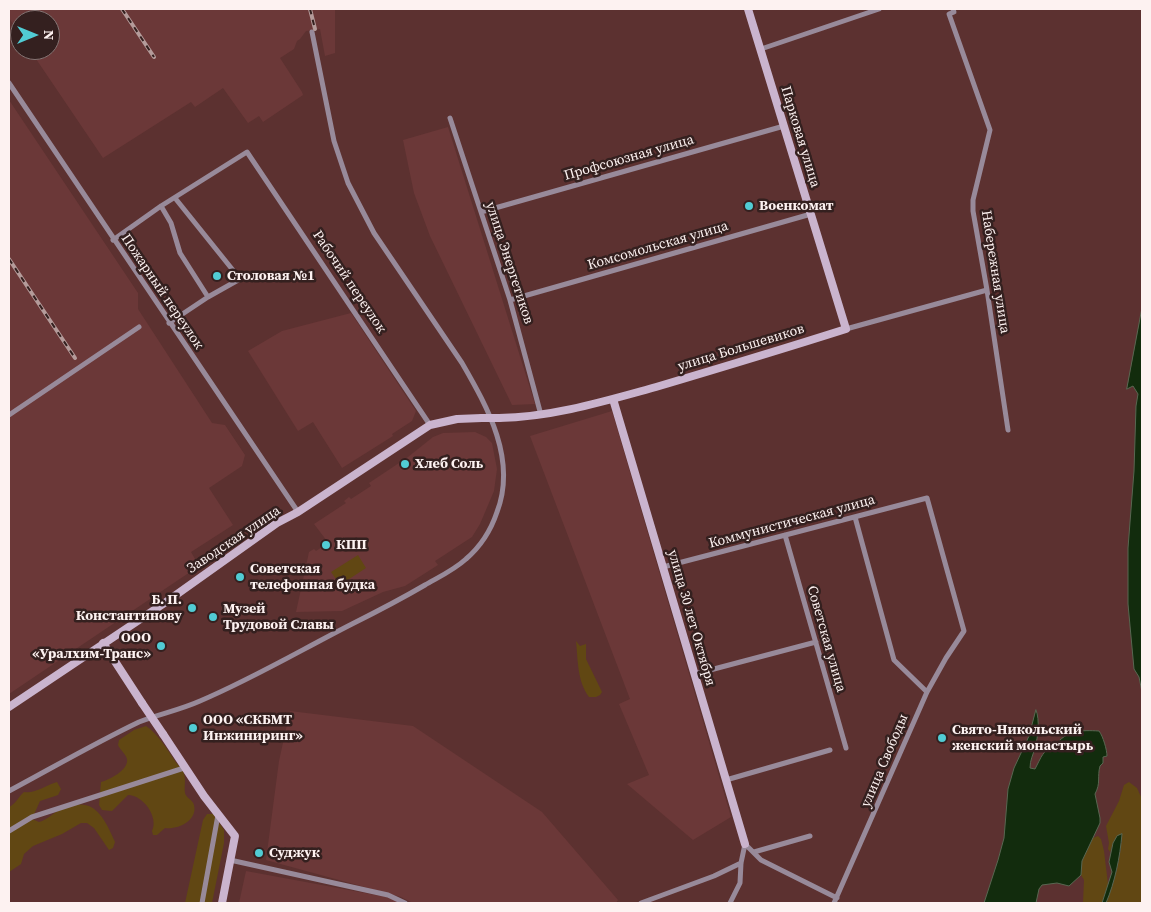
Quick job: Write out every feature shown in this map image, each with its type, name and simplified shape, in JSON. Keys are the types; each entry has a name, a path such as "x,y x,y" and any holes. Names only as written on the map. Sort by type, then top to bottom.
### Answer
{"street":[{"name":"Парковая улица","path":"748,9 846,329"},
{"path":"761,49 879,9"},
{"name":"Набережная улица","path":"953,9 954,12 949,14 990,130 973,200 974,220 987,290 1008,430"},
{"path":"9,791 132,726 154,716 200,701 232,686 394,603 440,577 470,555 484,538 496,517 503,490 504,474 499,441 462,363 374,232 348,183 334,141 312,32"},
{"name":"Пожарный переулок","path":"9,83 298,512"},
{"name":"улица Энергетиков","path":"450,118 510,300 541,415"},
{"name":"Профсоюзная улица","path":"480,212 784,126"},
{"name":"Рабочий переулок","path":"174,198 247,152 430,425"},
{"path":"113,240 174,198 240,279 208,297 169,323"},
{"path":"161,206 171,223 180,253 208,297"},
{"name":"Комсомольская улица","path":"510,300 811,214"},
{"name":"улица Большевиков","path":"482,418 541,415 613,399 722,368 846,329 987,290"},
{"path":"9,415 139,327"},
{"name":"улица 30 лет Октября","path":"613,399 745,844"},
{"name":"Заводская улица","path":"9,707 166,602 277,524 430,425 458,419 482,418"},
{"name":"Коммунистическая улица","path":"663,567 926,498 964,630"},
{"path":"855,517 894,660 927,692"},
{"name":"Советская улица","path":"785,536 846,748"},
{"name":"улица Свободы","path":"836,901 927,692 964,630"},
{"path":"694,674 816,642"},
{"path":"103,643 184,768 235,836 222,903"},
{"path":"726,780 830,750"},
{"path":"9,831 32,817 184,768"},
{"path":"202,903 218,815"},
{"path":"754,852 810,836"},
{"path":"730,903 740,883 741,863 745,844 761,860 836,901"},
{"path":"230,860 388,895 405,903"},
{"path":"642,903 714,876 741,863"}],"shaded area":[{"path":"9,9 335,9 335,53 325,56 320,29 306,31 297,41 294,49 280,58 303,95 263,122 259,116 248,123 223,88 195,107 191,102 103,158 37,60 60,60 60,10 10,10 10,20"},
{"path":"9,100 138,293 138,309 212,423 225,425 245,455 242,466 209,488 233,525 191,552 199,566 9,694"},
{"path":"448,127 535,404 512,405 430,236 414,193 403,140"},
{"path":"1142,308 1142,692 1139,677 1134,669 1128,604 1128,548 1138,394 1133,386 1127,389"},
{"path":"351,313 416,411 412,421 392,434 393,436 342,468 313,422 298,431 248,351 282,331"},
{"path":"612,411 731,817 693,840 627,784 649,775 619,704 630,699 530,436"},
{"path":"475,432 486,437 492,443 497,469 494,491 480,524 472,537 435,561 438,565 405,586 383,592 342,611 296,612 309,552 314,549 316,551 327,541 314,524 346,503 344,501 349,497 351,499 371,486 369,483 408,457 433,437 443,433"},
{"path":"358,555 366,568 340,585 331,572"},
{"path":"576,641 580,646 586,644 586,659 602,692 596,697 589,697 582,684"},
{"path":"1036,710 1038,734 1030,768 1035,769 1045,752 1069,734 1099,731 1107,756 1103,757 1103,763 1100,766 1098,787 1095,794 1100,823 1082,861 1081,875 1069,886 1057,883 1042,885 1039,889 1036,903 984,903 1004,838 1008,789 1014,768 1029,736"},
{"path":"290,711 413,726 542,812 618,900 616,903 413,903 401,897 266,860 279,761"},
{"path":"146,726 158,737 183,770 185,793 194,805 193,816 190,820 175,828 165,828 157,835 153,835 154,825 151,813 144,803 134,796 128,795 112,811 102,810 99,805 101,782 118,774 127,763 126,757 118,745 119,740 134,730"},
{"path":"57,782 61,789 58,795 40,801 32,819 39,822 68,807 78,804 87,805 100,814 105,822 115,842 113,848 109,850 94,828 87,823 81,823 62,834 33,846 24,854 21,864 9,872 9,807 24,792 36,791"},
{"path":"1129,782 1137,788 1142,799 1142,903 1106,903 1117,869 1122,834 1113,843 1110,852 1108,849 1109,843 1106,826 1119,801 1124,785"},
{"path":"207,814 213,814 224,830 224,843 212,903 185,903 203,820"},
{"path":"1122,834 1112,887 1106,903 1102,903 1112,872 1109,862 1113,843 1117,836"},
{"path":"1098,836 1101,839 1104,851 1108,884 1102,903 1083,903 1084,880 1081,875 1082,861 1093,838"},
{"path":"246,871 392,898 401,903 239,903"}],"railway":[{"path":"122,9 154,57"},
{"path":"310,9 315,29"},
{"path":"9,259 75,358"}],"place":[{"name":"Военкомат","path":"749,206"},
{"name":"Столовая №1","path":"217,276"},
{"name":"Хлеб Соль","path":"405,464"},
{"name":"КПП","path":"326,545"},
{"name":"Советская телефонная будка","path":"240,577"},
{"name":"Б. П. Константинову","path":"192,608"},
{"name":"Музей Трудовой Славы","path":"213,617"},
{"name":"ООО «Уралхим-Транс»","path":"161,646"},
{"name":"ООО «СКБМТ Инжиниринг»","path":"193,728"},
{"name":"Свято-Никольский женский монастырь","path":"942,738"},
{"name":"Суджук","path":"259,853"}]}
